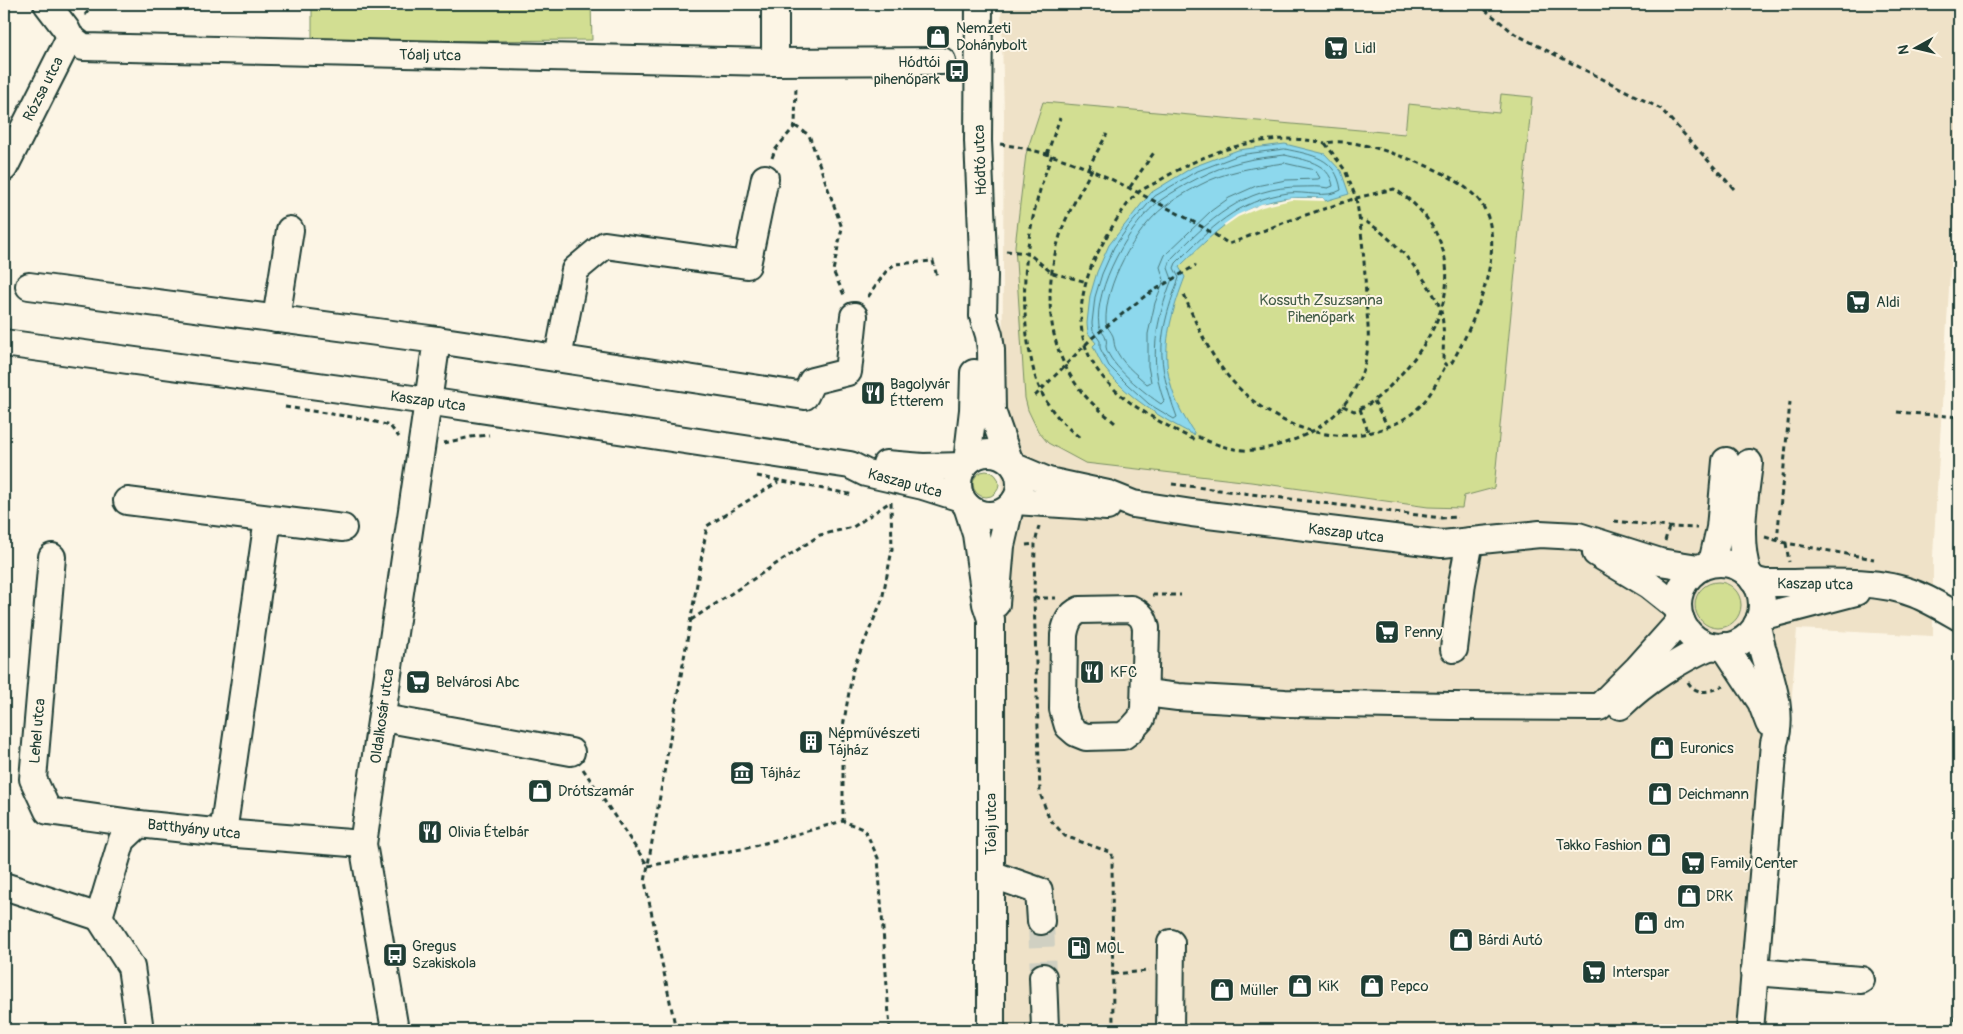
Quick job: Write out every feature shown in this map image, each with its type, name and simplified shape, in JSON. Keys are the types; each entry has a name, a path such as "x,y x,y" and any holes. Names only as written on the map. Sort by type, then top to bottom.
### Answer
{"street":[{"path":"47,4 70,37"},
{"path":"775,4 775,62"},
{"name":"Hódtó utca","path":"980,4 978,141 984,316 991,350 992,411 1012,464"},
{"name":"Tóalj utca","path":"70,37 82,47 775,62 942,61"},
{"name":"Rózsa utca","path":"4,168 70,37"},
{"path":"558,358 575,270 605,245 747,265 765,178"},
{"path":"276,319 290,230"},
{"path":"29,286 437,340 805,396 812,381 848,372 854,316"},
{"name":"Hódtó utca","path":"966,464 973,410 974,349 976,334 984,316"},
{"name":"Oldalkosár utca","path":"395,1030 363,844 437,340"},
{"name":"Kaszap utca","path":"4,343 427,401 850,465 866,463 923,467 966,464"},
{"path":"992,453 1001,455 1012,464 1020,484 1019,493 1012,504 1002,512 993,515 975,512 964,502 958,489 959,479 966,464 975,456 992,453"},
{"path":"1737,462 1731,529 1742,558 1757,586 1761,601 1758,620 1759,643 1776,698 1779,716 1778,732 1774,743 1750,1030"},
{"name":"Kaszap utca","path":"1012,464 1048,480 1108,494 1133,504 1192,513 1442,544 1540,534 1578,536 1660,562 1705,566"},
{"name":"Kaszap utca","path":"850,465 866,473 923,486 964,502"},
{"path":"126,501 344,528"},
{"name":"Tóalj utca","path":"964,502 976,534 986,604 991,618"},
{"name":"Tóalj utca","path":"992,1030 991,618 996,604 1001,546 1012,504"},
{"name":"Kaszap utca","path":"1012,504 1107,507 1133,504"},
{"path":"223,833 268,519"},
{"path":"1731,529 1705,566 1682,585 1678,600 1679,614 1691,635 1718,646 1761,702 1768,715 1774,743"},
{"name":"Kaszap utca","path":"1559,535 1571,543 1596,553 1649,584 1679,614"},
{"path":"1454,649 1462,583 1470,541"},
{"name":"Lehel utca","path":"52,557 32,779 48,811 139,824"},
{"path":"1705,566 1720,562 1735,566 1751,577"},
{"name":"Kaszap utca","path":"1758,620 1881,573"},
{"name":"Kaszap utca","path":"1751,577 1765,583 1881,573 1915,594 1959,617"},
{"path":"1131,609 1138,612 1144,618 1146,628 1146,692 1141,719 1123,736 1086,737 1076,733 1068,726 1063,709 1064,635 1066,624 1073,613 1080,610 1131,609"},
{"path":"1146,692 1178,697 1286,703 1600,707 1638,668 1679,614"},
{"path":"1612,716 1631,695 1691,655 1741,640 1747,636 1758,620"},
{"path":"383,718 572,752"},
{"name":"Batthyány utca","path":"99,917 122,840 139,824 363,844"},
{"path":"991,874 1039,891 1041,921"},
{"path":"4,886 99,917 131,968 140,1030"},
{"path":"1170,943 1170,1030"},
{"path":"1754,972 1861,980"},
{"path":"1043,977 1044,1030"}],"path":[{"path":"1478,4 1515,34 1662,109 1735,190"},
{"path":"1956,4 1959,24"},
{"path":"765,178 775,150 795,126 796,98"},
{"path":"1047,154 1060,118"},
{"path":"795,126 809,135 842,228 834,270 854,316"},
{"path":"1107,134 1064,224 1052,273 1049,309 1054,336 1065,364 1088,399 1115,423"},
{"path":"1184,295 1207,346 1234,384 1266,412 1313,432 1344,436 1369,434 1388,427 1419,407 1434,387 1446,365 1451,364 1461,347 1481,301 1492,238 1490,224 1483,207 1476,197 1463,186 1412,160 1360,145 1298,139 1257,141 1228,148 1192,162 1139,192 1124,210 1101,246 1086,282 1080,315 1085,344 1098,370 1115,390 1136,408 1155,420 1193,439 1198,437 1222,447 1246,451 1273,448 1313,432 1344,406 1358,385 1367,352 1365,262 1356,198 1345,170 1325,143"},
{"path":"978,141 1028,148 1090,168 1130,187 1217,235 1229,244 1288,221 1356,198 1394,189 1418,207 1440,239 1446,262 1447,284 1441,311 1429,337 1417,356 1389,389 1360,409 1354,411 1344,406"},
{"path":"1130,187 1155,151"},
{"path":"1052,155 1036,206 1028,253 1024,310 1032,361 1040,391 1061,423 1080,438"},
{"path":"1360,220 1377,230 1413,264 1436,298 1441,311 1444,340 1443,362 1446,365"},
{"path":"1000,251 1028,253 1052,273 1086,282"},
{"path":"854,316 887,270 895,264 933,261 937,277"},
{"path":"1035,396 1092,338 1145,296 1196,265"},
{"path":"1374,401 1388,427"},
{"path":"1777,541 1790,402"},
{"path":"1360,409 1369,434"},
{"path":"1897,412 1959,417"},
{"path":"676,1030 645,882 707,526 779,481 863,496"},
{"path":"1954,589 1959,482"},
{"path":"1166,484 1441,518 1461,517"},
{"path":"882,500 899,502"},
{"path":"690,621 820,535 853,527 891,502"},
{"path":"843,821 843,727 854,669 882,600 892,550 891,502"},
{"path":"1612,521 1669,527 1731,529 1881,573"},
{"path":"1001,546 1035,544 1034,598 1040,793 1049,818 1066,836 1112,853 1113,1030"},
{"path":"1948,586 1959,591"},
{"path":"572,752 648,866"},
{"path":"648,866 748,848 843,821 865,830 878,858 890,1030"},
{"path":"1955,1030 1959,943"},
{"path":"1113,974 1170,970"}],"shaded area":[{"path":"1001,4 1959,4 1959,121 1933,556 1933,636 1797,629 1766,1030 998,1030 1004,114"}],"green space":[{"path":"312,4 591,4 592,40 312,42"},
{"name":"Kossuth Zsuzsanna Pihenőpark","path":"1501,94 1532,97 1494,488 1464,496 1462,508 1428,507 1251,482 1085,463 1048,443 1038,431 1028,410 1025,398 1015,246 1026,154 1043,102 1405,134 1408,104 1499,113"},
{"path":"986,471 995,475 999,484 995,493 986,497 977,493 973,484 977,475"},
{"path":"1723,582 1735,588 1740,596 1740,614 1735,622 1727,627 1713,628 1701,622 1696,614 1695,600 1701,588 1709,583"}],"water":[{"path":"1285,144 1325,154 1341,171 1349,194 1325,201 1323,198 1296,198 1274,201 1258,206 1243,213 1216,232 1179,267 1185,277 1171,319 1167,357 1169,376 1174,394 1182,414 1194,435 1158,415 1136,399 1115,380 1102,364 1093,346 1096,343 1088,333 1087,323 1090,296 1097,272 1109,245 1152,192 1193,167 1238,150"}],"pier":[{"path":"1290,198 1323,198 1325,201 1291,200 1262,207 1238,217 1225,226 1223,225 1237,215 1261,204"}],"tunnel":[{"path":"1041,921 1043,977"}],"place":[{"name":"Nemzeti Dohánybolt","path":"938,37"},
{"name":"Lidl","path":"1336,48"},
{"name":"Hódtói pihenőpark","path":"957,71"},
{"name":"Aldi","path":"1858,302"},
{"name":"Bagolyvár Étterem","path":"873,393"},
{"name":"Penny","path":"1387,632"},
{"name":"KFC","path":"1092,672"},
{"name":"Belvárosi Abc","path":"418,682"},
{"name":"Népművészeti Tájház","path":"811,742"},
{"name":"Euronics","path":"1662,748"},
{"name":"Tájház","path":"742,773"},
{"name":"Drótszamár","path":"540,791"},
{"name":"Deichmann","path":"1660,794"},
{"name":"Olivia Ételbár","path":"430,832"},
{"name":"Takko Fashion","path":"1659,845"},
{"name":"Family Center","path":"1693,863"},
{"name":"DRK","path":"1689,896"},
{"name":"dm","path":"1646,923"},
{"name":"Bárdi Autó","path":"1461,940"},
{"name":"MOL","path":"1079,948"},
{"name":"Gregus Szakiskola","path":"395,955"},
{"name":"Interspar","path":"1594,972"},
{"name":"KiK","path":"1300,986"},
{"name":"Pepco","path":"1372,986"},
{"name":"Müller","path":"1222,990"}]}
